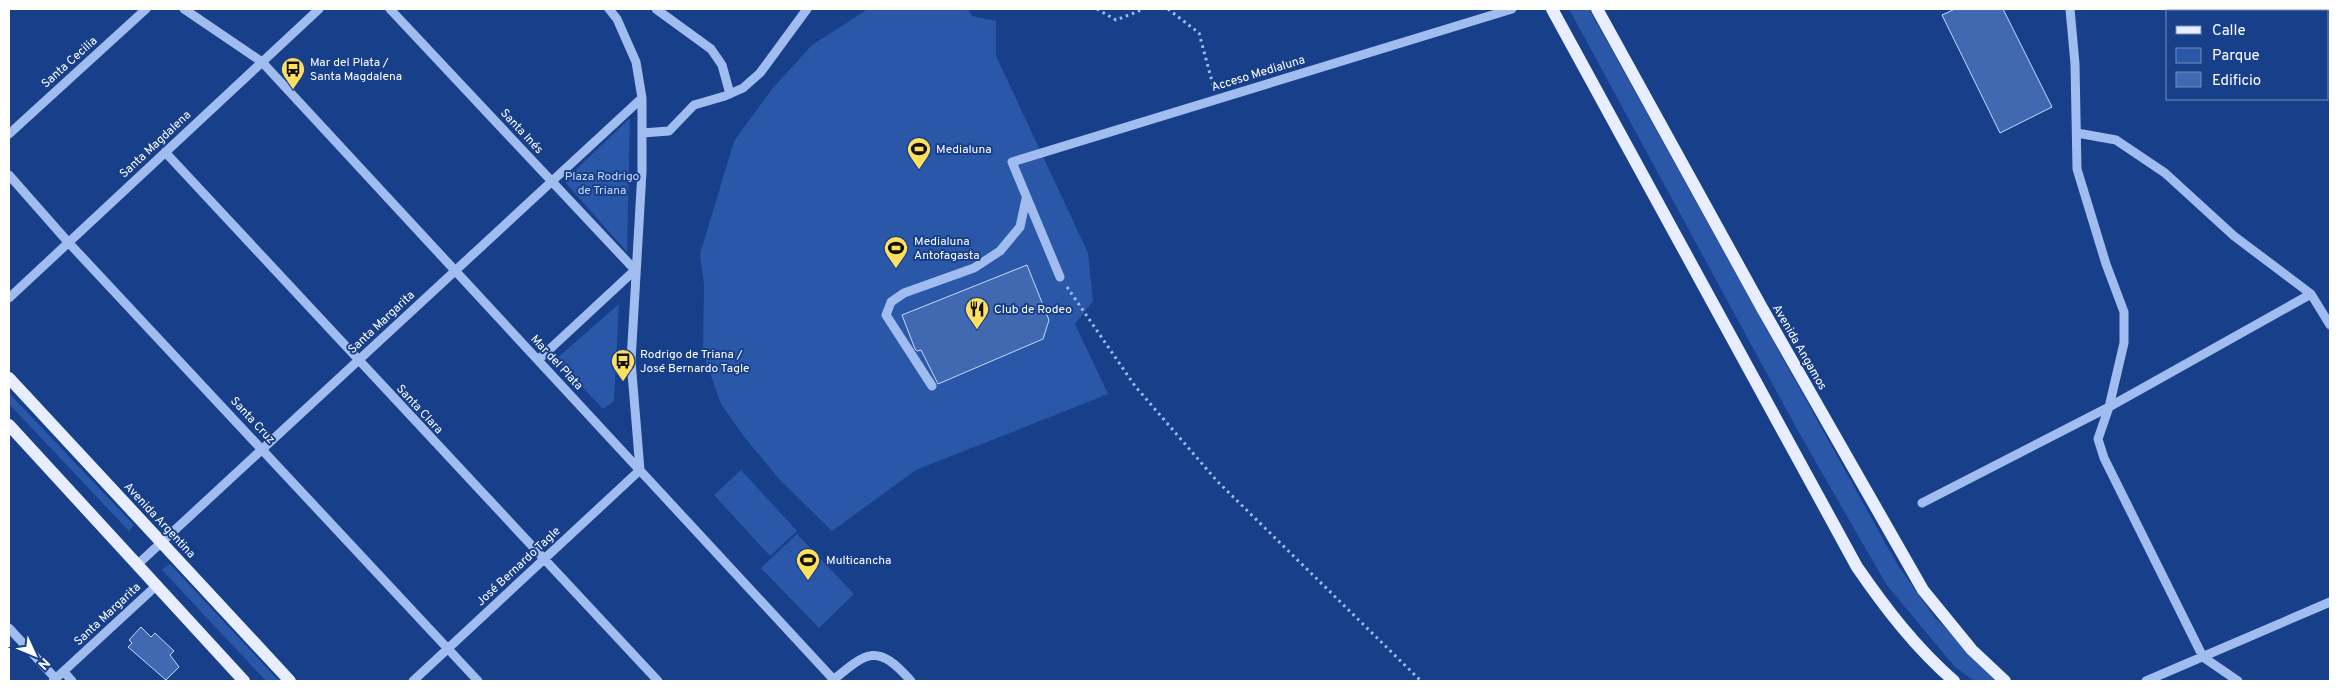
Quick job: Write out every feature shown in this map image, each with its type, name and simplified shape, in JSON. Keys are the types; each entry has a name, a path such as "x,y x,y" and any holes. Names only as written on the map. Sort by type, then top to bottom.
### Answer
{"main road":[{"path":"1552,9 1857,568 1907,633 1932,662 1954,681"},
{"name":"Avenida Angamos","path":"1596,9 1762,308 1923,590 1972,650 2005,681"},
{"name":"Avenida Argentina","path":"9,378 290,681"},
{"path":"9,425 244,681"}],"street":[{"name":"Santa Cecilia","path":"9,134 146,9"},
{"name":"Mar del Plata","path":"184,9 262,62 833,680 862,657 876,654 884,656 911,681"},
{"name":"Santa Magdalena","path":"9,298 319,9"},
{"name":"Santa Inés","path":"390,9 635,270"},
{"path":"609,9 617,19 636,62 642,98 642,172 631,361 640,470"},
{"path":"656,9 712,49 722,65 730,94"},
{"path":"642,133 669,131 694,105 743,88 760,73 807,9"},
{"name":"Acceso Medialuna","path":"1026,199 1012,162 1129,128 1217,99 1512,9"},
{"path":"2070,9 2075,64 2077,169 2106,264 2124,312 2124,343 2109,407 2098,439 2104,458 2203,657 2238,681"},
{"name":"Santa Margarita","path":"137,565 642,98"},
{"path":"2077,133 2116,140 2165,173 2234,236 2311,294 2330,325"},
{"name":"Santa Clara","path":"165,152 543,560 658,681"},
{"name":"Santa Cruz","path":"9,176 68,242 478,681"},
{"path":"1026,199 1060,277"},
{"path":"932,386 886,315 891,302 904,294 974,268 1000,251 1020,227 1026,199"},
{"path":"538,360 635,270"},
{"path":"1922,503 2109,407 2311,294"},
{"name":"José Bernardo Tagle","path":"412,681 640,470"},
{"name":"Santa Margarita","path":"55,680 156,586"},
{"path":"2146,681 2330,602"},
{"path":"9,628 55,680"},
{"path":"64,672 72,681"}],"path":[{"path":"1096,9 1116,20 1144,9"},
{"path":"1168,9 1199,33 1217,99"},
{"path":"1060,277 1135,386 1217,481 1421,681"}],"green space":[{"name":"Medialuna Antofagasta","path":"868,9 968,9 972,16 996,21 996,56 1088,253 1093,301 1075,324 1108,394 916,470 832,531 780,480 745,438 721,404 703,353 704,285 700,254 734,141 772,89 812,45"},
{"path":"1569,9 1589,9 1897,564 1935,618 2000,681 1974,681 1954,666 1886,584 1798,431"},
{"name":"Plaza Rodrigo de Triana","path":"630,118 627,252 564,181"},
{"path":"619,304 614,401 603,409 556,359"},
{"path":"9,393 134,525 129,531 9,404"},
{"name":"Multicancha","path":"741,470 797,531 770,556 714,495"},
{"name":"Multicancha","path":"797,534 854,594 819,628 761,568"},
{"path":"170,564 279,681 266,681 162,570"}],"building":[{"path":"1955,9 2003,9 2052,107 2000,133 1942,15"},
{"name":"Club de Rodeo","path":"1027,265 1049,320 1043,339 938,384 921,350 917,351 915,349 902,315"},
{"path":"141,627 151,637 155,633 174,651 170,655 179,667 166,680 128,647 132,643 129,640"}],"place":[{"name":"Mar del Plata / Santa Magdalena","path":"293,90"},
{"name":"Medialuna","path":"919,170"},
{"name":"Medialuna Antofagasta","path":"896,269"},
{"name":"Club de Rodeo","path":"977,330"},
{"name":"Rodrigo de Triana / José Bernardo Tagle","path":"623,382"},
{"name":"Multicancha","path":"808,581"}]}
